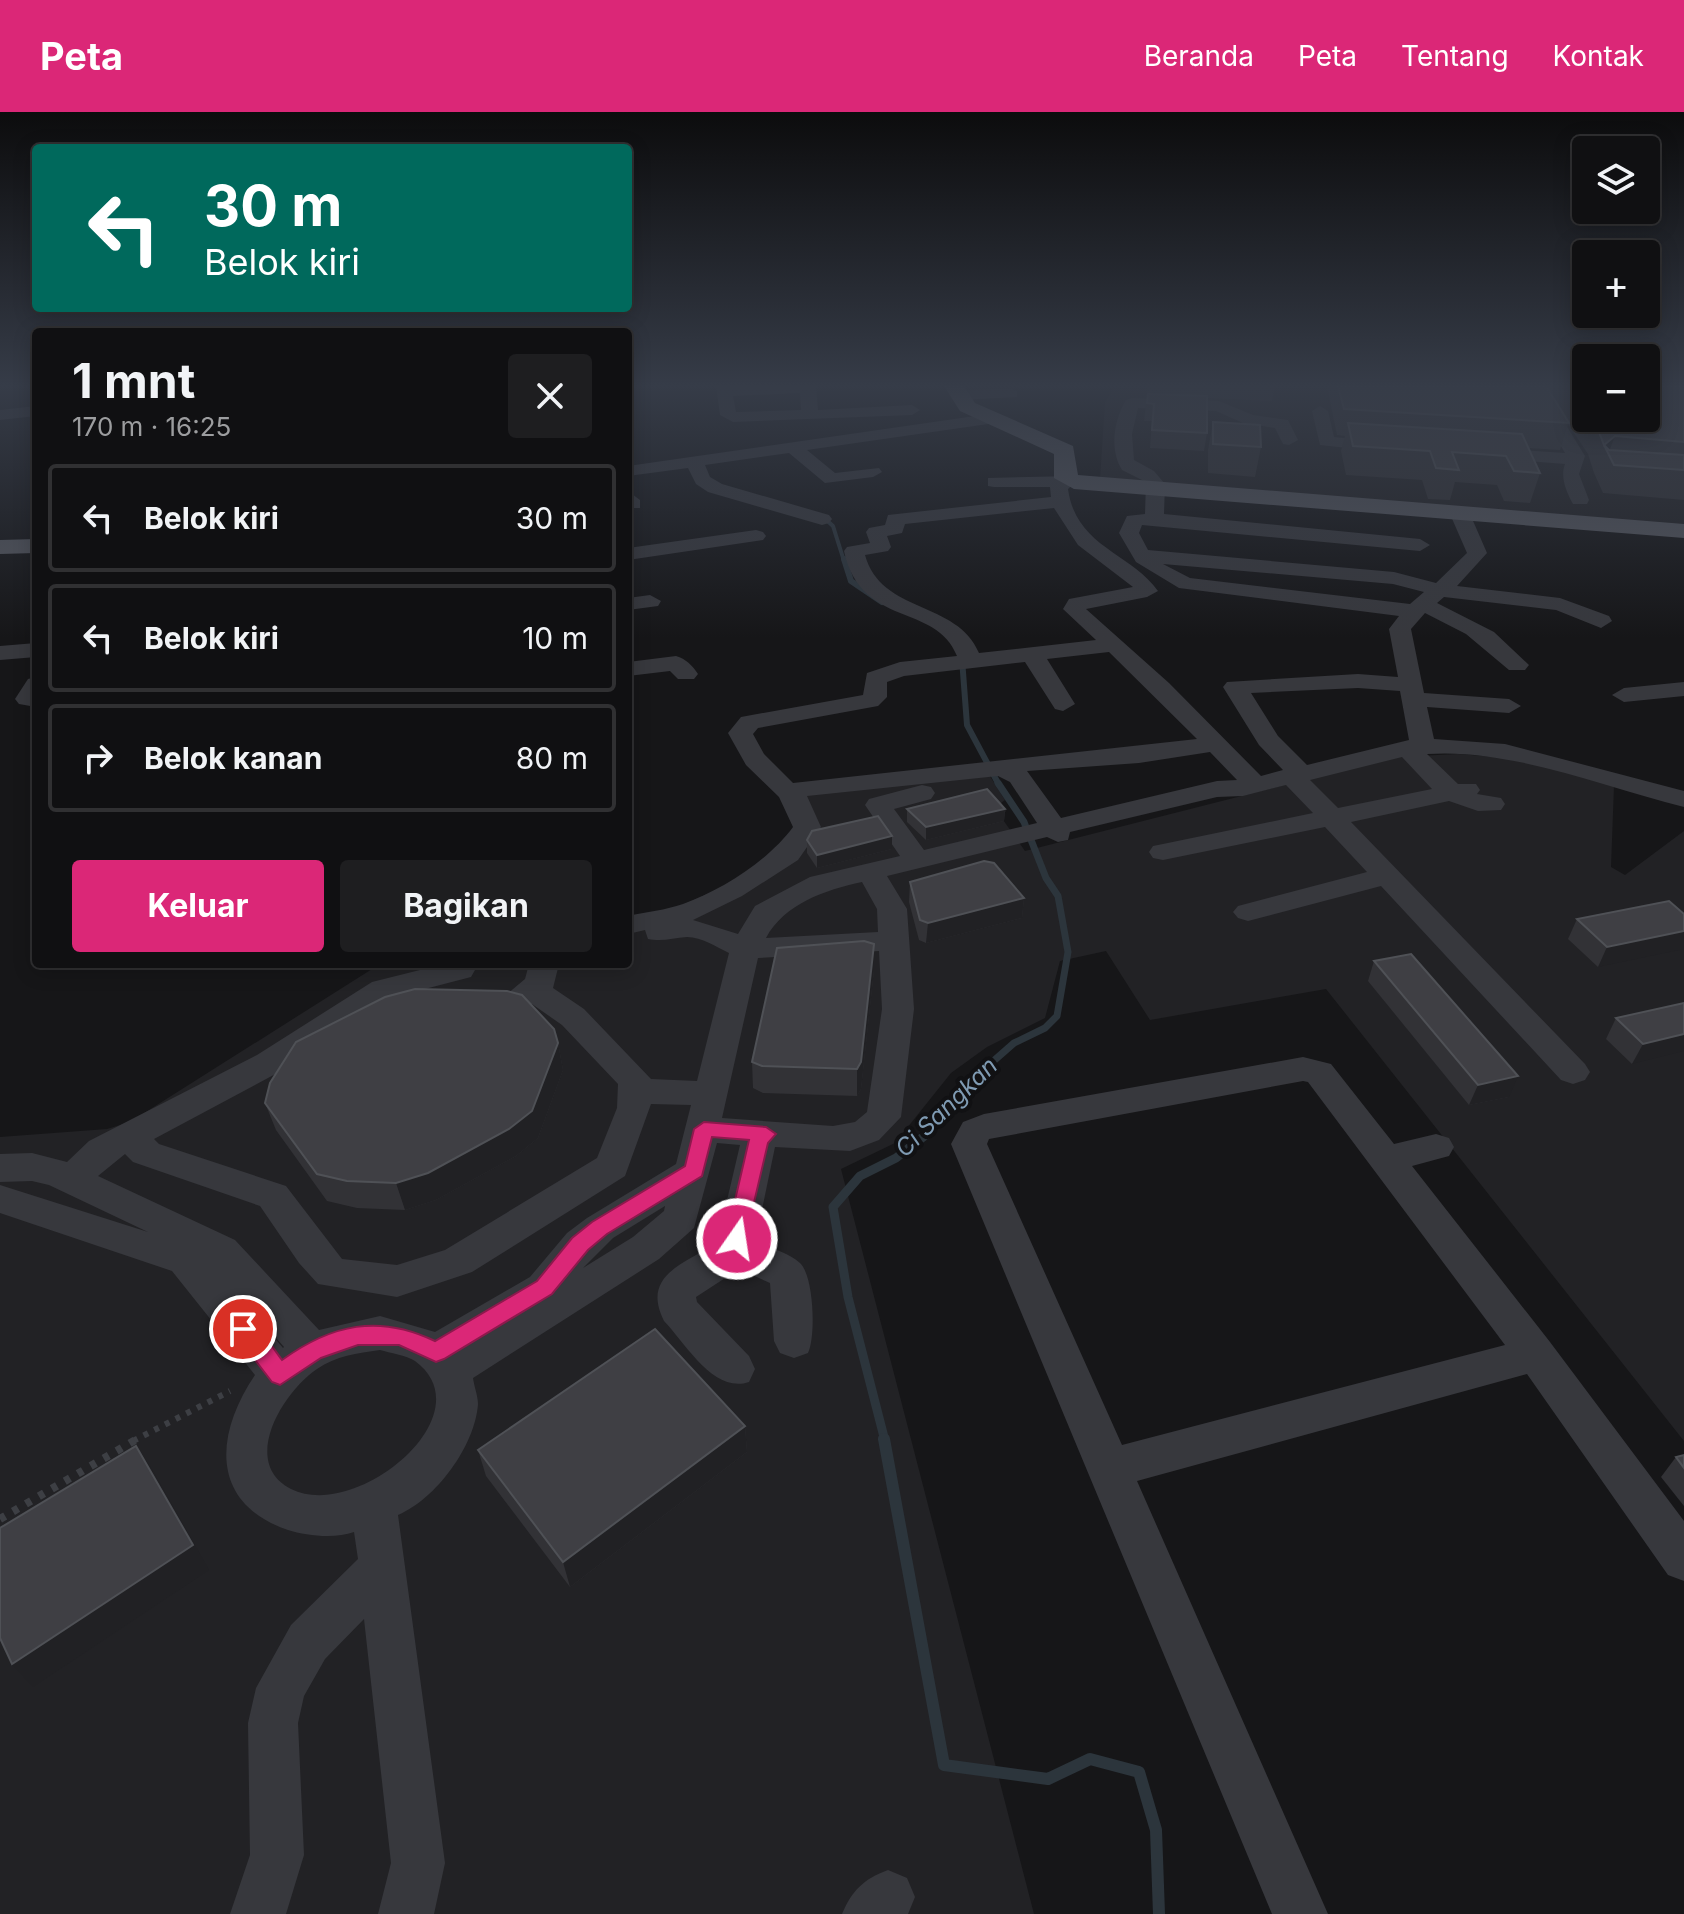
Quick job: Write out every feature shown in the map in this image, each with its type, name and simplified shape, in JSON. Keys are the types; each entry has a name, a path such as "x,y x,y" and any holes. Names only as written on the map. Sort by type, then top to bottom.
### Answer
{"main road":[{"path":"1064,470 1064,488 1158,491 1684,531"},
{"path":"0,547 32,546"}],"street":[{"path":"698,470 702,480 715,488 822,519"},
{"path":"820,470 831,479 873,472"},
{"path":"1140,470 1154,477 1158,491 1154,519"},
{"path":"1571,470 1580,500"},
{"path":"994,482 1064,488"},
{"path":"1064,488 1064,513 1091,545 1147,588 1144,593 1074,606 1216,744 1250,786"},
{"path":"965,662 967,646 956,634 931,618 872,590 860,574 854,551 881,547 876,532 895,529 895,519 1064,488"},
{"path":"1143,556 1274,558 1320,554 1317,503"},
{"path":"1460,514 1477,553 1443,591 1420,608 1400,629 1421,746 1460,794"},
{"path":"1129,537 1134,520 1154,519 1420,545"},
{"path":"632,537 697,528"},
{"path":"632,553 756,536"},
{"path":"1129,537 1143,556 1164,574 1186,584 1420,608 1458,619 1501,647 1517,665"},
{"path":"1129,537 1274,558 1333,573 1399,578 1443,591 1560,604 1601,621"},
{"path":"1274,558 1278,594"},
{"path":"632,924 692,911 788,854 807,827 792,794 756,761 744,744 740,733 743,728 760,718 870,701 875,697 875,678 883,673 1115,645"},
{"path":"0,653 32,650"},
{"path":"1032,654 1063,704"},
{"path":"632,668 676,663 686,674"},
{"path":"1509,706 1358,681 1235,687 1268,740 1328,818 1573,1072"},
{"path":"1624,695 1684,689"},
{"path":"792,794 799,789 1019,764 1139,755 1216,744"},
{"path":"871,875 1421,746 1505,752 1684,799"},
{"path":"995,768 1019,777 1035,835"},
{"path":"916,859 878,805 936,789"},
{"path":"1163,852 1460,794 1492,804"},
{"path":"443,1361 544,1288 580,1244 600,1228 694,1170 745,949 765,912 785,901 916,859 1035,835"},
{"path":"704,1129 839,1141 859,1137 884,1117 898,1009 892,909 871,875"},
{"path":"1248,912 1387,876"},
{"path":"632,935 688,928 710,932 745,949 894,941"},
{"path":"72,1179 102,1150 269,1063 348,1008 383,989 470,984 510,1001 539,977 635,1081 637,1091 612,1166 458,1261 397,1281 332,1273 312,1252 273,1196 146,1153 129,1136"},
{"path":"1300,1914 969,1144 975,1131 1313,1069 1325,1076 1536,1354 1684,1559"},
{"path":"637,1091 712,1094"},
{"path":"734,1369 678,1309 675,1290 734,1252 759,1140 766,1134"},
{"path":"1388,1159 1436,1147"},
{"path":"0,1168 32,1167 72,1179 222,1251 289,1369"},
{"path":"0,1199 186,1260 289,1369"},
{"path":"734,1252 772,1264 789,1276 794,1341"},
{"path":"380,1333 402,1335 443,1361 458,1401 447,1442 417,1479 374,1506 325,1516 302,1514 265,1496 253,1482 246,1463 247,1432 259,1400 289,1369 336,1341 380,1333"},
{"path":"1110,1468 1536,1354"},
{"path":"374,1506 418,1863 406,1914"},
{"path":"258,1914 277,1855 273,1723 281,1688 308,1642 381,1568"}],"path":[{"path":"0,1519 197,1405 289,1369"}],"shaded area":[{"path":"1101,470 1684,470 1684,529 1100,479"},
{"path":"1458,754 1522,759 1614,786 1611,867 1625,875 1684,831 1684,1441 1326,989 1150,1020 1106,951 1060,961 1045,1018 987,1047 951,1073 895,1143 841,1169 1034,1914 0,1914 0,1137 107,1129 130,1122 374,968 632,968 632,927 793,856 796,795 986,770 1005,800 1001,803 1006,811 1001,817 1025,851 1395,757"}],"building":[{"path":"1539,470 1540,473 1514,471"},
{"path":"987,789 1005,809 926,827 907,809"},
{"path":"878,816 892,836 817,855 807,840 812,831"},
{"path":"984,861 994,863 1024,898 928,923 920,920 910,882"},
{"path":"1669,901 1684,914 1684,931 1607,947 1577,919"},
{"path":"864,941 874,944 861,1062 857,1069 762,1066 752,1062 777,948"},
{"path":"1411,954 1518,1076 1478,1085 1374,961"},
{"path":"415,989 507,991 522,995 554,1029 558,1043 532,1111 509,1129 428,1173 396,1183 347,1181 317,1174 265,1103 270,1083 296,1042 385,997"},
{"path":"1684,1003 1684,1034 1643,1044 1616,1018"},
{"path":"655,1329 745,1426 563,1562 478,1450"},
{"path":"136,1446 193,1545 12,1664 0,1638 0,1528"},
{"path":"1684,1455 1684,1468 1676,1457"}],"waterway":[{"name":"Ci Sangkan","path":"823,517 833,526 844,561"},
{"name":"Ci Sangkan","path":"844,559 851,581 882,602"},
{"name":"Ci Sangkan","path":"962,659 967,725 999,785"},
{"name":"Ci Sangkan","path":"981,1072 1014,1043 1045,1028 1057,1016 1068,952 1058,896 1046,878 1024,822 998,783"},
{"name":"Ci Sangkan","path":"885,1441 848,1297 833,1207 860,1176 896,1158 927,1134 959,1092 984,1070"},
{"name":"Ci Sangkan","path":"884,1439 944,1765 1048,1779 1090,1759 1139,1772 1156,1830 1159,1914"}],"route":[{"path":"243,1329 280,1375 313,1351 358,1335 402,1335 436,1352 544,1288 580,1244 600,1228 694,1170 704,1129 766,1134 759,1140 737,1239"}]}
